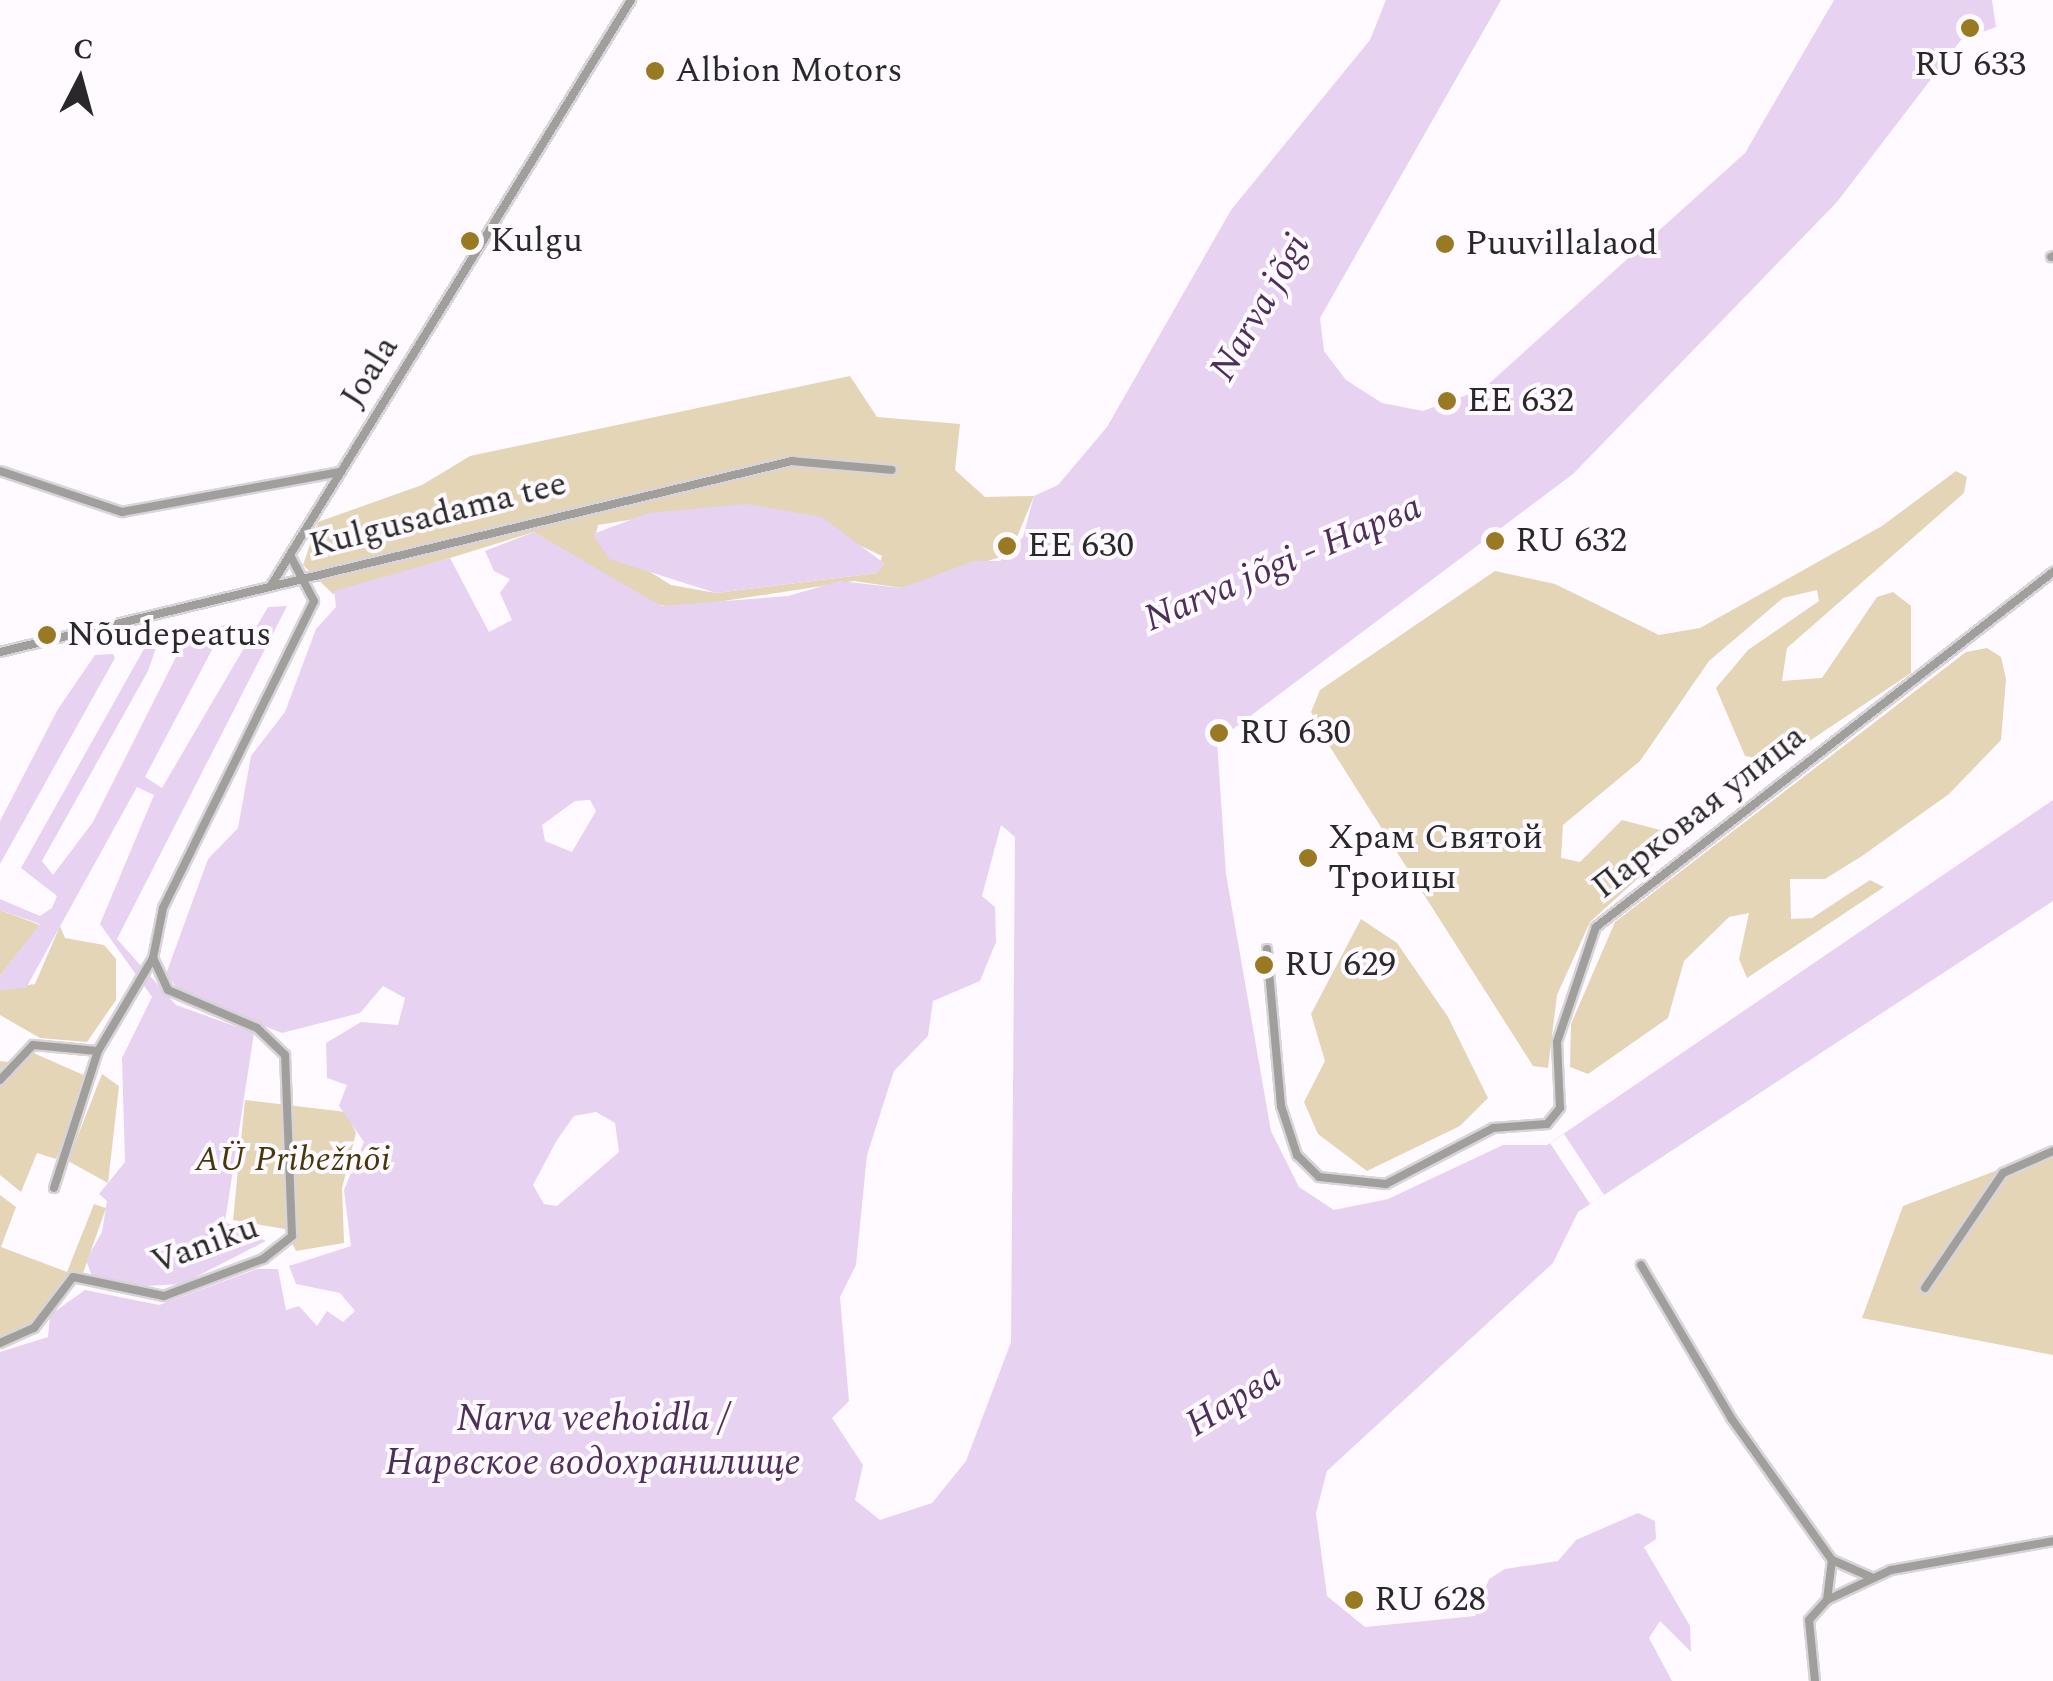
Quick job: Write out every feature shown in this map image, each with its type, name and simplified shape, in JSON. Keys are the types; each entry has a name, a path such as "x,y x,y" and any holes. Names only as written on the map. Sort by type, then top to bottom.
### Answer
{"street":[{"name":"Joala","path":"272,584 631,0"},
{"name":"Kulgusadama tee","path":"0,652 792,461 892,470"},
{"path":"0,471 122,512 341,472"},
{"path":"54,1188 98,1051 150,962 163,908 314,600 291,557"},
{"name":"Парковая улица","path":"1267,950 1281,1106 1297,1155 1319,1177 1350,1187 1386,1184 1493,1128 1546,1124 1560,1108 1558,1042 1596,927 2053,572"},
{"name":"Vaniku","path":"0,1342 34,1328 73,1277 164,1296 282,1246 292,1236 294,1153 285,1054 257,1028 168,990 150,962"},
{"path":"0,1080 18,1054 41,1045 98,1051"},
{"path":"1925,1288 2003,1172 2053,1151"},
{"path":"1641,1265 1731,1418 1832,1560 1871,1577"},
{"path":"1815,1681 1809,1620 1827,1600 1871,1577 2053,1541"},
{"path":"1827,1600 1832,1560"}],"green space":[{"path":"850,376 877,417 960,424 955,470 985,497 1034,496 1010,554 902,588 854,581 685,607 654,605 534,532 333,594 303,565 318,522 422,485 470,456","holes":["685,511 855,543 882,556 877,573 716,593 671,585 595,538 598,525"]},
{"path":"1956,471 1967,477 1964,493 1787,648 1782,681 1822,678 1877,597 1893,592 1911,606 1911,673 1778,762 1745,756 1716,688 1748,650 1819,601 1817,590 1783,598 1709,661 1640,761 1563,825 1561,858 1580,862 1622,820 1668,832 1668,851 1590,922 1557,995 1548,1068 1533,1066 1330,747 1311,712 1320,690 1495,571 1555,584 1659,635 1700,628 1882,526"},
{"path":"1987,648 2001,657 2006,679 2001,740 1949,794 1862,856 1825,879 1790,879 1791,919 1812,918 1870,880 1884,887 1747,978 1739,959 1749,913 1729,917 1684,961 1668,1018 1588,1074 1570,1067 1571,1024 1615,922 1966,652"},
{"path":"0,910 40,925 0,976"},
{"path":"1361,919 1397,943 1448,1017 1488,1098 1460,1126 1367,1171 1318,1134 1304,1102 1325,1061 1311,1014"},
{"path":"60,926 65,938 104,945 116,959 116,1000 87,1042 40,1038 0,1015 0,990 35,984"},
{"path":"29,1051 88,1077 56,1159 37,1153 21,1192 0,1175 0,1061 18,1063"},
{"name":"AÜ Pribežnõi","path":"102,1074 119,1086 108,1183 68,1161"},
{"name":"AÜ Pribežnõi","path":"245,1100 346,1112 356,1133 342,1188 344,1243 296,1251 285,1229 233,1220"},
{"path":"2053,1149 2053,1355 1862,1318 1903,1206"},
{"path":"0,1195 16,1207 1,1247 67,1272 94,1204 106,1208 82,1276 41,1326 0,1347"}],"water":[{"name":"Narva veehoidla / Нарвское водохранилище","path":"1386,0 1501,0 1320,318 1324,351 1346,380 1382,403 1423,411 1483,389 1745,153 1834,0 1992,0 1996,27 1961,40 1837,202 1573,474 1217,741 1226,874 1271,1131 1299,1187 1334,1210 1388,1199 1503,1145 1547,1145 2053,800 2053,901 1578,1212 1553,1263 1327,1471 1316,1513 1327,1596 1365,1627 1475,1616 1489,1579 1505,1569 1558,1561 1576,1540 1638,1513 1655,1521 1656,1539 1644,1547 1690,1626 1691,1652 1660,1621 1649,1638 1672,1681 0,1681 0,1352 48,1337 50,1315 85,1290 159,1305 257,1269 278,1269 286,1310 299,1306 317,1326 327,1311 343,1322 355,1311 340,1293 296,1284 289,1266 351,1246 344,1190 364,1142 339,1106 347,1085 327,1078 326,1043 361,1022 398,1025 405,998 383,986 360,1013 282,1033 180,992 166,974 208,859 238,828 251,756 285,712 316,629 336,607 334,591 450,558 489,632 512,620 500,593 510,579 494,571 485,551 534,532 661,606 788,596 840,581 901,588 974,561 1000,561 1023,537 1034,496 1058,485 1107,427 1231,210 1370,40","holes":["590,800 596,811 572,852 545,841 542,825 575,801","1001,825 1015,837 1011,1342 966,1461 932,1503 880,1520 855,1500 863,1465 832,1418 849,1401 840,1297 856,1265 867,1155 894,1071 928,1036 933,1001 980,981 996,942 995,907 982,896","596,1112 615,1123 619,1152 557,1206 544,1204 533,1185 574,1116"]},
{"path":"746,504 822,517 885,564 877,573 716,593 609,559 593,534 649,513"},
{"path":"287,606 117,939 176,1005 254,1033 225,1222 266,1241 182,1284 128,1287 92,1276 86,1260 102,1232 107,1201 99,1194 125,1162 122,1058 152,997 100,924 154,795 137,787 26,988 0,990 0,976 40,924 0,910 0,899 40,916 52,908 57,896 21,868 149,640 157,645 148,671 42,861 53,875 93,822 186,637 225,625 145,777 162,788 268,607"},
{"path":"113,654 115,658 0,864 0,821 58,709 95,655"}],"pier":[{"path":"1564,1134 1604,1195 1590,1204 1550,1143"}],"place":[{"name":"RU 633","path":"1970,28"},
{"name":"Albion Motors","path":"655,71"},
{"name":"Kulgu","path":"470,241"},
{"name":"Puuvillalaod","path":"1445,244"},
{"name":"EE 632","path":"1447,401"},
{"name":"RU 632","path":"1495,541"},
{"name":"EE 630","path":"1007,546"},
{"name":"Nõudepeatus","path":"47,635"},
{"name":"RU 630","path":"1219,733"},
{"name":"Храм Святой Троицы","path":"1308,858"},
{"name":"RU 629","path":"1264,965"},
{"name":"RU 628","path":"1354,1600"}],"water label":[{"name":"Narva jõgi","path":"1261,308"},
{"name":"Narva jõgi - Нарва","path":"1283,564"},
{"name":"Нарва","path":"1234,1401"}]}
